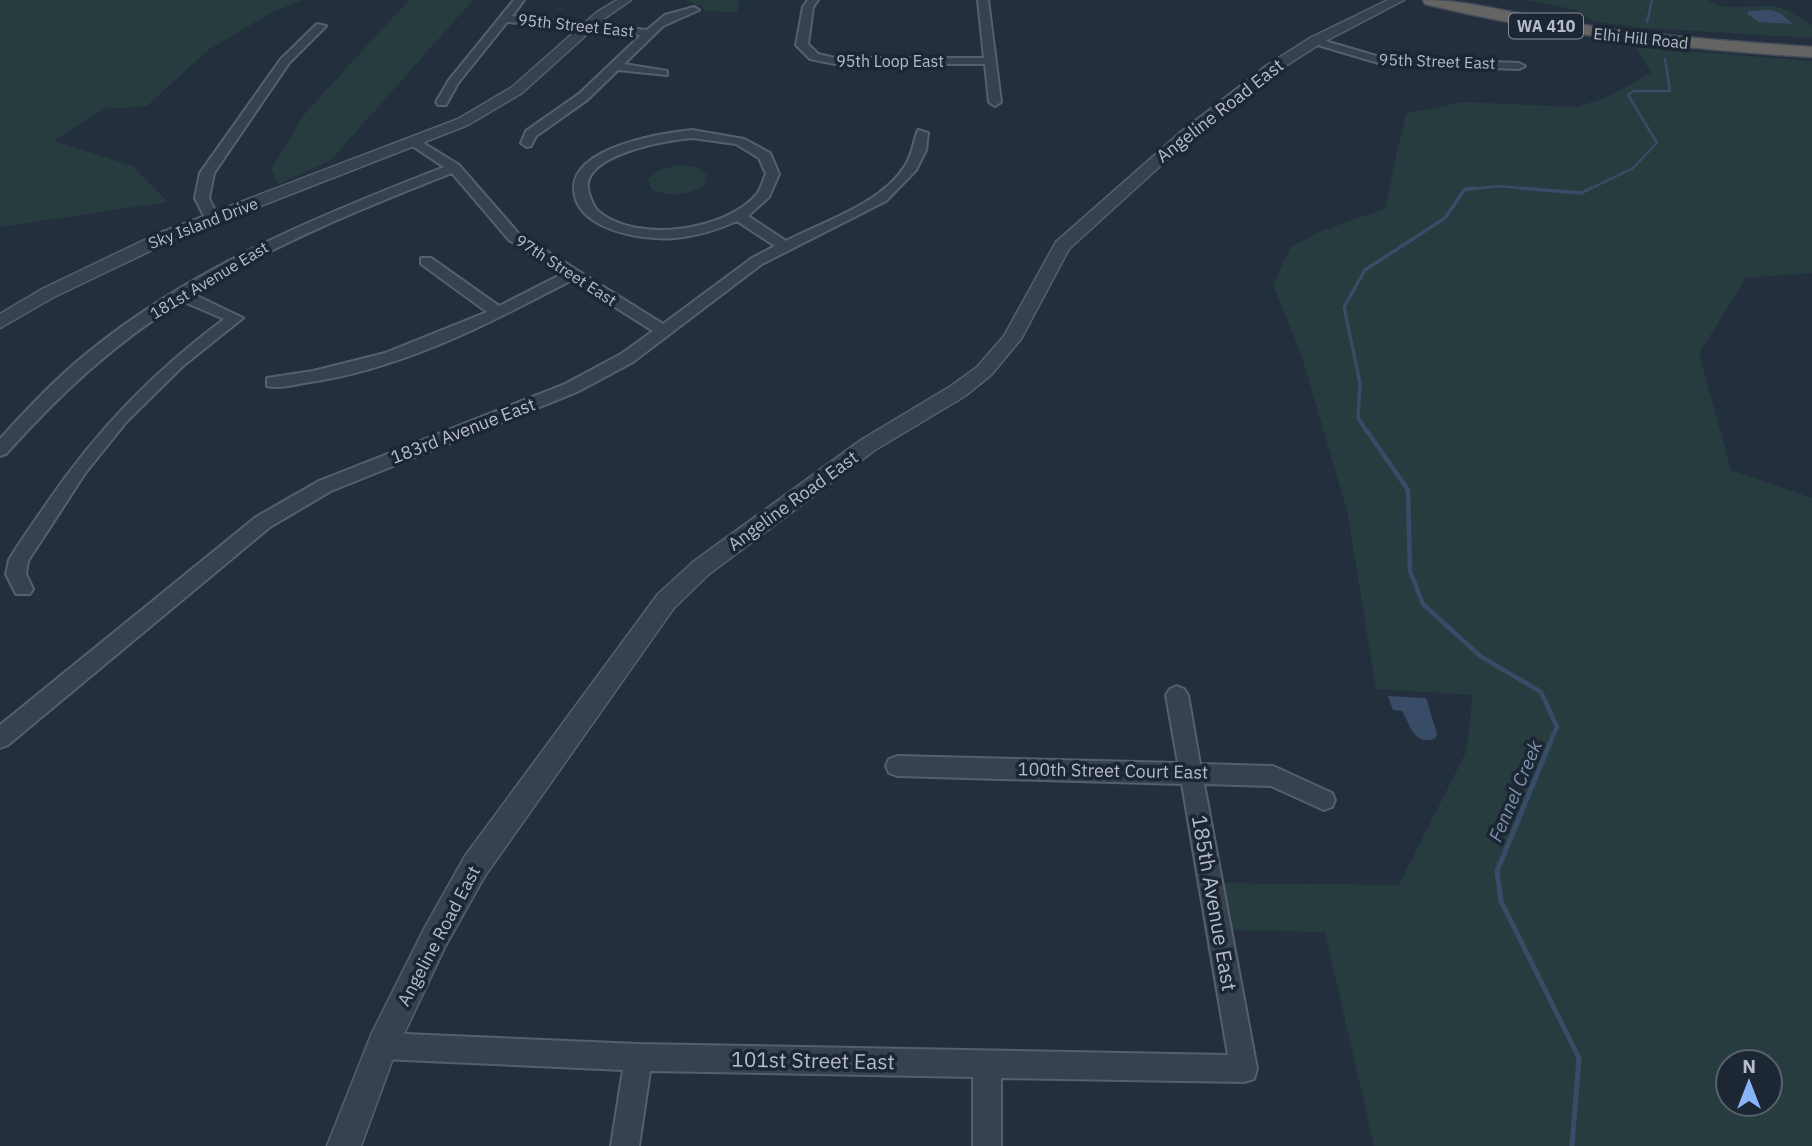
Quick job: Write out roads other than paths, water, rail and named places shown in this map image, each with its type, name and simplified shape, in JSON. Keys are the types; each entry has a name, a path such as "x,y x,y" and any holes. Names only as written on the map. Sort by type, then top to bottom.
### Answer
{"highway":[{"name":"Elhi Hill Road","path":"1431,0 1522,22 1611,36 1812,52"},
{"name":"Elhi Hill Road","path":"1453,0 1522,16 1614,31 1812,46"}],"street":[{"path":"442,102 453,82 519,0"},
{"name":"Sky Island Drive","path":"0,322 110,261 415,142 500,101 531,79 589,25 625,0"},
{"name":"95th Loop East","path":"813,0 808,7 802,45 814,57 835,61 990,61"},
{"path":"983,0 995,102"},
{"name":"Angeline Road East","path":"344,1146 382,1046 475,866 666,601 701,568 868,445 958,391 984,371 1012,339 1062,246 1187,134 1271,69 1315,41 1398,0"},
{"path":"527,143 530,134 571,107 669,16 694,10"},
{"name":"95th Street East","path":"503,18 648,33"},
{"path":"212,219 202,198 207,173 285,61 321,26"},
{"name":"95th Street East","path":"1315,41 1391,62 1519,65"},
{"path":"615,66 663,73"},
{"name":"183rd Avenue East","path":"0,738 234,544 292,504 354,474 571,388 628,358 738,274 784,246 868,207 897,186 915,162 922,133"},
{"path":"678,134 726,138 745,144 761,154 772,173 766,195 740,217 713,228 682,233 652,234 623,229 608,224 590,211 582,199 583,182 598,162 633,143 678,134"},
{"name":"97th Street East","path":"415,142 454,168 509,232 571,275 664,331"},
{"name":"181st Avenue East","path":"0,450 38,409 89,361 180,295 236,261 307,226 454,168"},
{"path":"740,217 784,246"},
{"path":"426,261 499,313"},
{"path":"273,382 318,378 454,335 571,275"},
{"path":"23,589 16,574 19,560 102,440 155,382 234,318 180,295"},
{"name":"185th Avenue East","path":"1177,695 1244,1069"},
{"name":"100th Street Court East","path":"897,766 1273,776 1324,800"},
{"name":"101st Street East","path":"382,1046 639,1057 1244,1069"},
{"path":"625,1146 639,1057"},
{"path":"987,1064 987,1146"}],"water":[{"path":"1771,10 1780,13 1793,24 1759,22 1747,14 1749,11"},
{"path":"1388,696 1426,698 1437,734 1435,739 1417,737 1402,711 1393,710"}],"waterway":[{"name":"Fennel Creek","path":"1647,22 1652,0"},
{"name":"Fennel Creek","path":"1588,190 1633,168 1657,143 1628,95 1634,91 1670,91 1665,59"},
{"name":"Fennel Creek","path":"1464,190 1499,186 1543,190"},
{"name":"Fennel Creek","path":"1464,190 1476,188"},
{"name":"Fennel Creek","path":"1522,188 1581,193 1591,188"},
{"name":"Fennel Creek","path":"1368,433 1358,418 1360,383 1344,307 1365,270 1445,218 1464,190"},
{"name":"Fennel Creek","path":"1367,431 1408,490 1410,571 1423,604 1480,656 1541,692 1557,727 1549,745"},
{"name":"Fennel Creek","path":"1550,743 1497,871 1501,901 1579,1058 1572,1146"}]}
